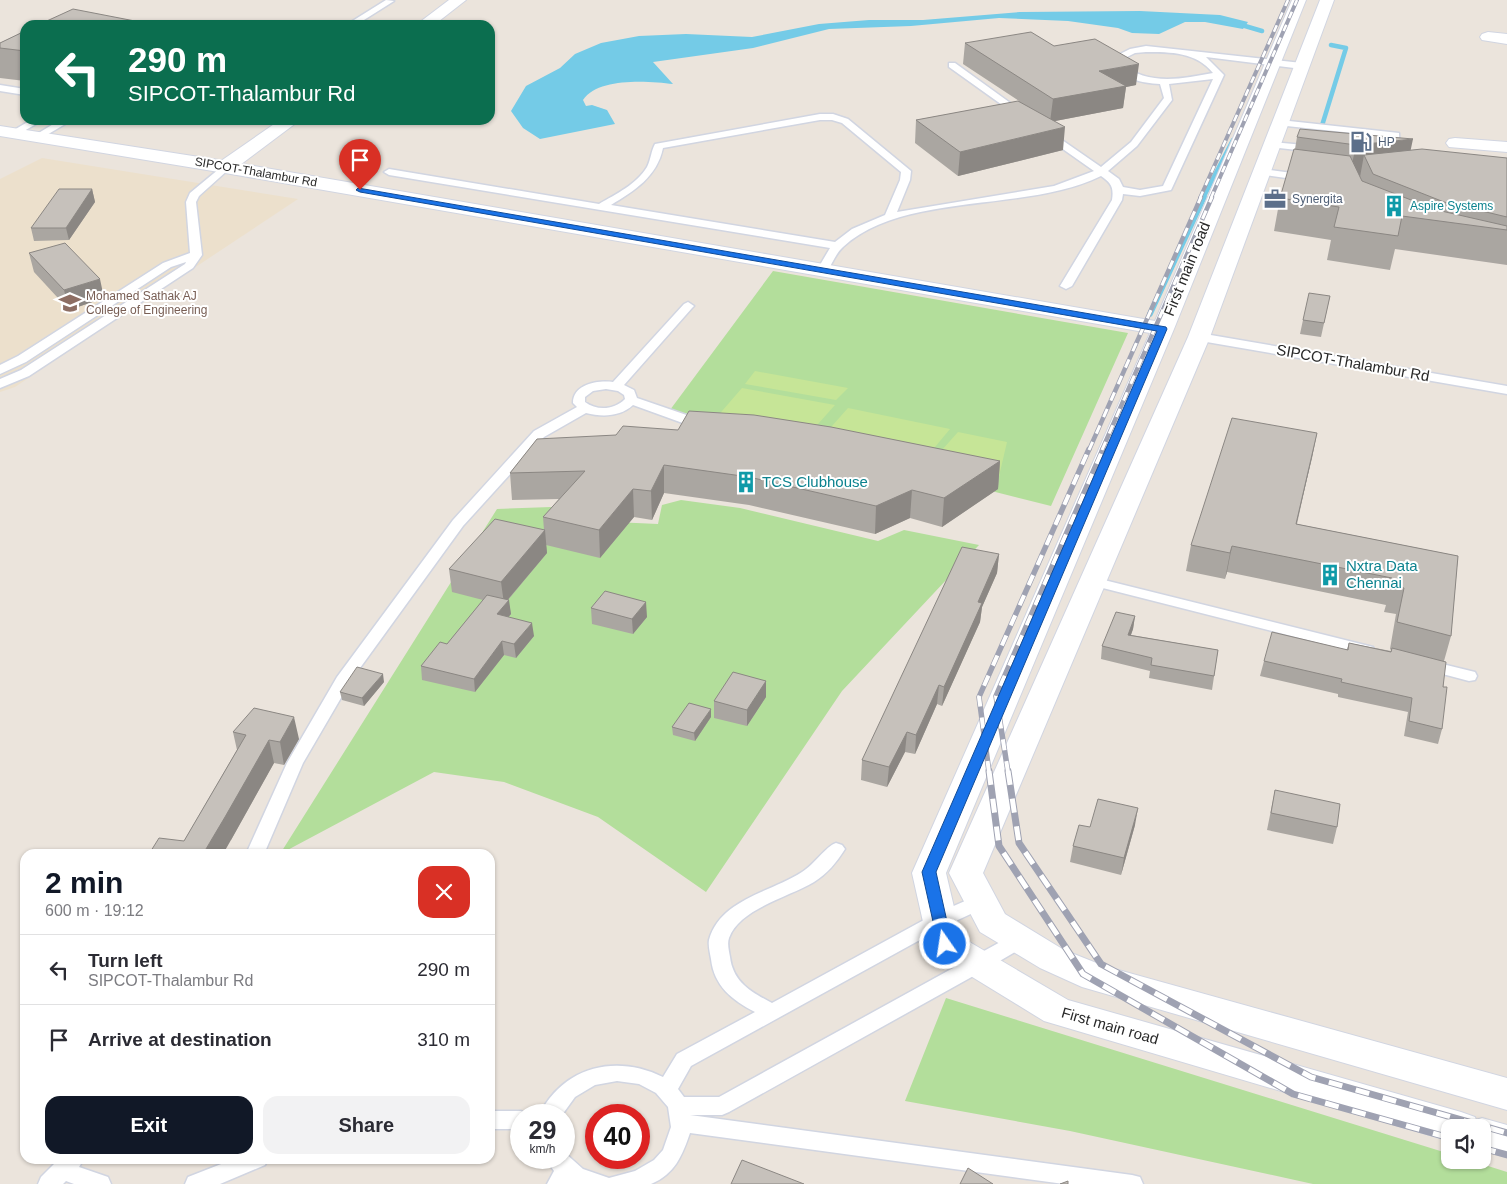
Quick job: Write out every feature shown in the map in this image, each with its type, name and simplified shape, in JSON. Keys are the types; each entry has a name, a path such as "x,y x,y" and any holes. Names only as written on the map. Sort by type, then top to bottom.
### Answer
{"street":[{"path":"431,20 458,0"},
{"name":"First main road","path":"1299,0 1163,329 929,872 945,944 1057,1011 1441,1122"},
{"path":"1327,0 1199,337 966,873 992,922 1052,959 1095,977 1507,1094"},
{"path":"1488,37 1507,39"},
{"path":"225,167 284,125"},
{"name":"SIPCOT-Thalambur Rd","path":"7,132 37,129 225,167 1163,329"},
{"path":"1455,143 1507,147"},
{"path":"1491,1137 1507,1141"}],"lane":[{"path":"358,20 390,1"},
{"path":"1219,75 1189,81 1164,82 1130,75 1116,64 1116,59 1133,51 1146,49 1302,66"},
{"path":"1192,54 1211,63 1219,75"},
{"path":"952,65 1115,181 1119,190 1117,200 1066,286"},
{"path":"1119,190 1140,193 1167,188 1219,75"},
{"path":"823,270 837,246 856,231 888,217 910,211 1055,189 1085,180 1101,172 1134,144 1169,98 1164,82"},
{"path":"0,88 20,91"},
{"path":"601,207 644,180 657,153 658,146 810,119 833,117 845,121 906,171 905,180 888,217"},
{"path":"37,129 50,125"},
{"path":"1276,134 1323,150"},
{"path":"1276,134 1396,135 1395,158 1386,157"},
{"path":"0,384 25,373 189,266 196,255 191,202 194,195 225,167"},
{"path":"389,172 837,246"},
{"path":"1262,172 1314,178"},
{"path":"0,370 22,360 167,265 196,255"},
{"path":"616,386 688,306"},
{"name":"SIPCOT-Thalambur Rd","path":"1199,337 1507,390"},
{"path":"597,386 616,386 630,393 630,400 624,407 612,411 598,411 586,408 579,403 582,393 597,386"},
{"path":"630,400 696,423"},
{"path":"257,849 295,763 345,677 458,523 539,434 586,408"},
{"path":"1092,582 1382,654"},
{"path":"1411,661 1469,676"},
{"path":"772,1012 737,992 720,970 719,939 731,920 750,904 811,877 829,862 836,849"},
{"path":"616,1184 630,1183 651,1174 669,1160 679,1142 676,1106 684,1060 940,920 981,901"},
{"path":"676,1106 722,1106 1020,940"},
{"path":"556,1104 570,1088 588,1078 609,1072 630,1072 643,1076 676,1106 1132,1184"},
{"path":"495,1120 510,1120"},
{"path":"196,1184 245,1164"},
{"path":"61,1171 100,1184"},
{"path":"560,1171 584,1181 601,1184"}],"shaded area":[{"name":"Mohamed Sathak AJ College of Engineering","path":"42,158 298,199 15,387 0,392 0,179"}],"green space":[{"path":"773,271 1128,333 1051,506 763,433 667,414"},
{"path":"755,371 848,388 836,400 745,384"},
{"path":"742,388 835,405 810,433 716,418"},
{"path":"848,408 950,429 925,459 824,435"},
{"path":"958,432 1007,442 997,485 933,460"},
{"path":"681,500 740,508 878,541 904,530 979,545 842,691 706,892 598,817 504,782 434,772 289,849 283,849 497,509 609,505 614,522 658,524 662,505"},
{"path":"946,998 1441,1151 1441,1169 1491,1169 1491,1167 1507,1172 1507,1184 1313,1184 1070,1131 905,1101"}],"water":[{"path":"1140,11 1220,15 1248,22 1243,29 1205,22 1185,22 1159,34 1132,33 1118,28 1068,21 999,18 911,26 829,29 753,48 653,62 673,84 625,82 612,84 600,87 583,100 586,106 592,105 607,110 615,124 540,139 523,128 511,111 526,86 560,68 575,54 601,43 639,36 686,34 752,37 819,24 869,20 923,20 1020,12"}],"building":[{"path":"73,9 130,20 49,20"},
{"path":"1031,32 1054,46 1095,39 1139,64 1099,71 1126,86 1053,99 965,43"},
{"path":"20,33 20,50 0,48 0,43"},
{"path":"1018,101 1065,127 960,152 916,120"},
{"path":"1300,129 1413,139 1356,145 1297,137"},
{"path":"1294,149 1350,156 1362,181 1437,210 1507,226 1507,230 1402,216 1398,236 1334,227 1339,207 1280,198"},
{"path":"1422,149 1507,158 1507,217 1444,202 1373,174 1364,155"},
{"path":"59,189 92,189 66,228 31,228"},
{"path":"65,243 100,279 64,290 29,253"},
{"path":"1309,293 1330,296 1324,323 1303,320"},
{"path":"689,411 754,415 831,427 1000,461 944,498 912,490 876,506 749,477 664,465 651,491 633,489 599,530 543,517 585,471 510,473 537,439 616,435 623,426 678,430"},
{"path":"1232,418 1317,433 1296,524 1458,556 1451,636 1397,622 1404,588 1391,585 1392,578 1232,546 1230,553 1191,545"},
{"path":"495,519 545,530 501,582 449,569"},
{"path":"962,547 999,554 978,602 982,603 944,687 939,685 916,735 907,732 889,767 862,760"},
{"path":"605,591 646,602 632,619 591,608"},
{"path":"487,595 509,600 497,614 532,623 514,644 502,641 474,679 421,666 440,642 447,644"},
{"path":"1116,612 1135,616 1128,635 1218,650 1214,676 1151,665 1152,658 1102,646"},
{"path":"1272,632 1348,650 1349,643 1391,652 1392,648 1446,662 1443,687 1447,687 1442,729 1409,721 1412,698 1341,682 1342,679 1264,661"},
{"path":"357,667 383,674 362,698 340,692"},
{"path":"733,672 766,681 747,710 714,701"},
{"path":"689,703 711,709 694,733 672,727"},
{"path":"254,708 294,717 280,742 269,740 206,849 152,849 159,838 184,841 246,735 233,732"},
{"path":"1275,790 1340,804 1337,827 1271,813"},
{"path":"1098,799 1138,808 1124,858 1073,846 1079,825 1090,827"},
{"path":"742,1160 804,1184 731,1184"},
{"path":"968,1168 993,1184 960,1184"}],"waterway":[{"path":"1245,26 1262,31"},
{"path":"1320,132 1346,48 1331,45"},
{"path":"1203,198 1233,140"},
{"path":"1150,314 1204,197"}],"railway":[{"path":"1200,198 1288,0"},
{"path":"1211,198 1297,0"},
{"path":"1089,450 1201,197"},
{"path":"1102,450 1212,197"},
{"path":"989,772 979,697 1089,449"},
{"path":"1008,772 996,696 1103,449"},
{"path":"989,771 999,846 1083,974 1293,1094 1441,1135"},
{"path":"1008,771 1019,843 1101,964 1311,1077 1507,1133"},
{"path":"1491,1151 1507,1155"}],"place":[{"name":"HP","path":"1361,142"},
{"name":"Synergita","path":"1275,199"},
{"name":"Aspire Systems","path":"1394,206"},
{"name":"Mohamed Sathak AJ College of Engineering","path":"70,303"},
{"name":"TCS Clubhouse","path":"746,482"},
{"name":"Nxtra Data Chennai","path":"1330,575"}],"route":[{"path":"360,190 1163,329 929,872 945,944"}]}
